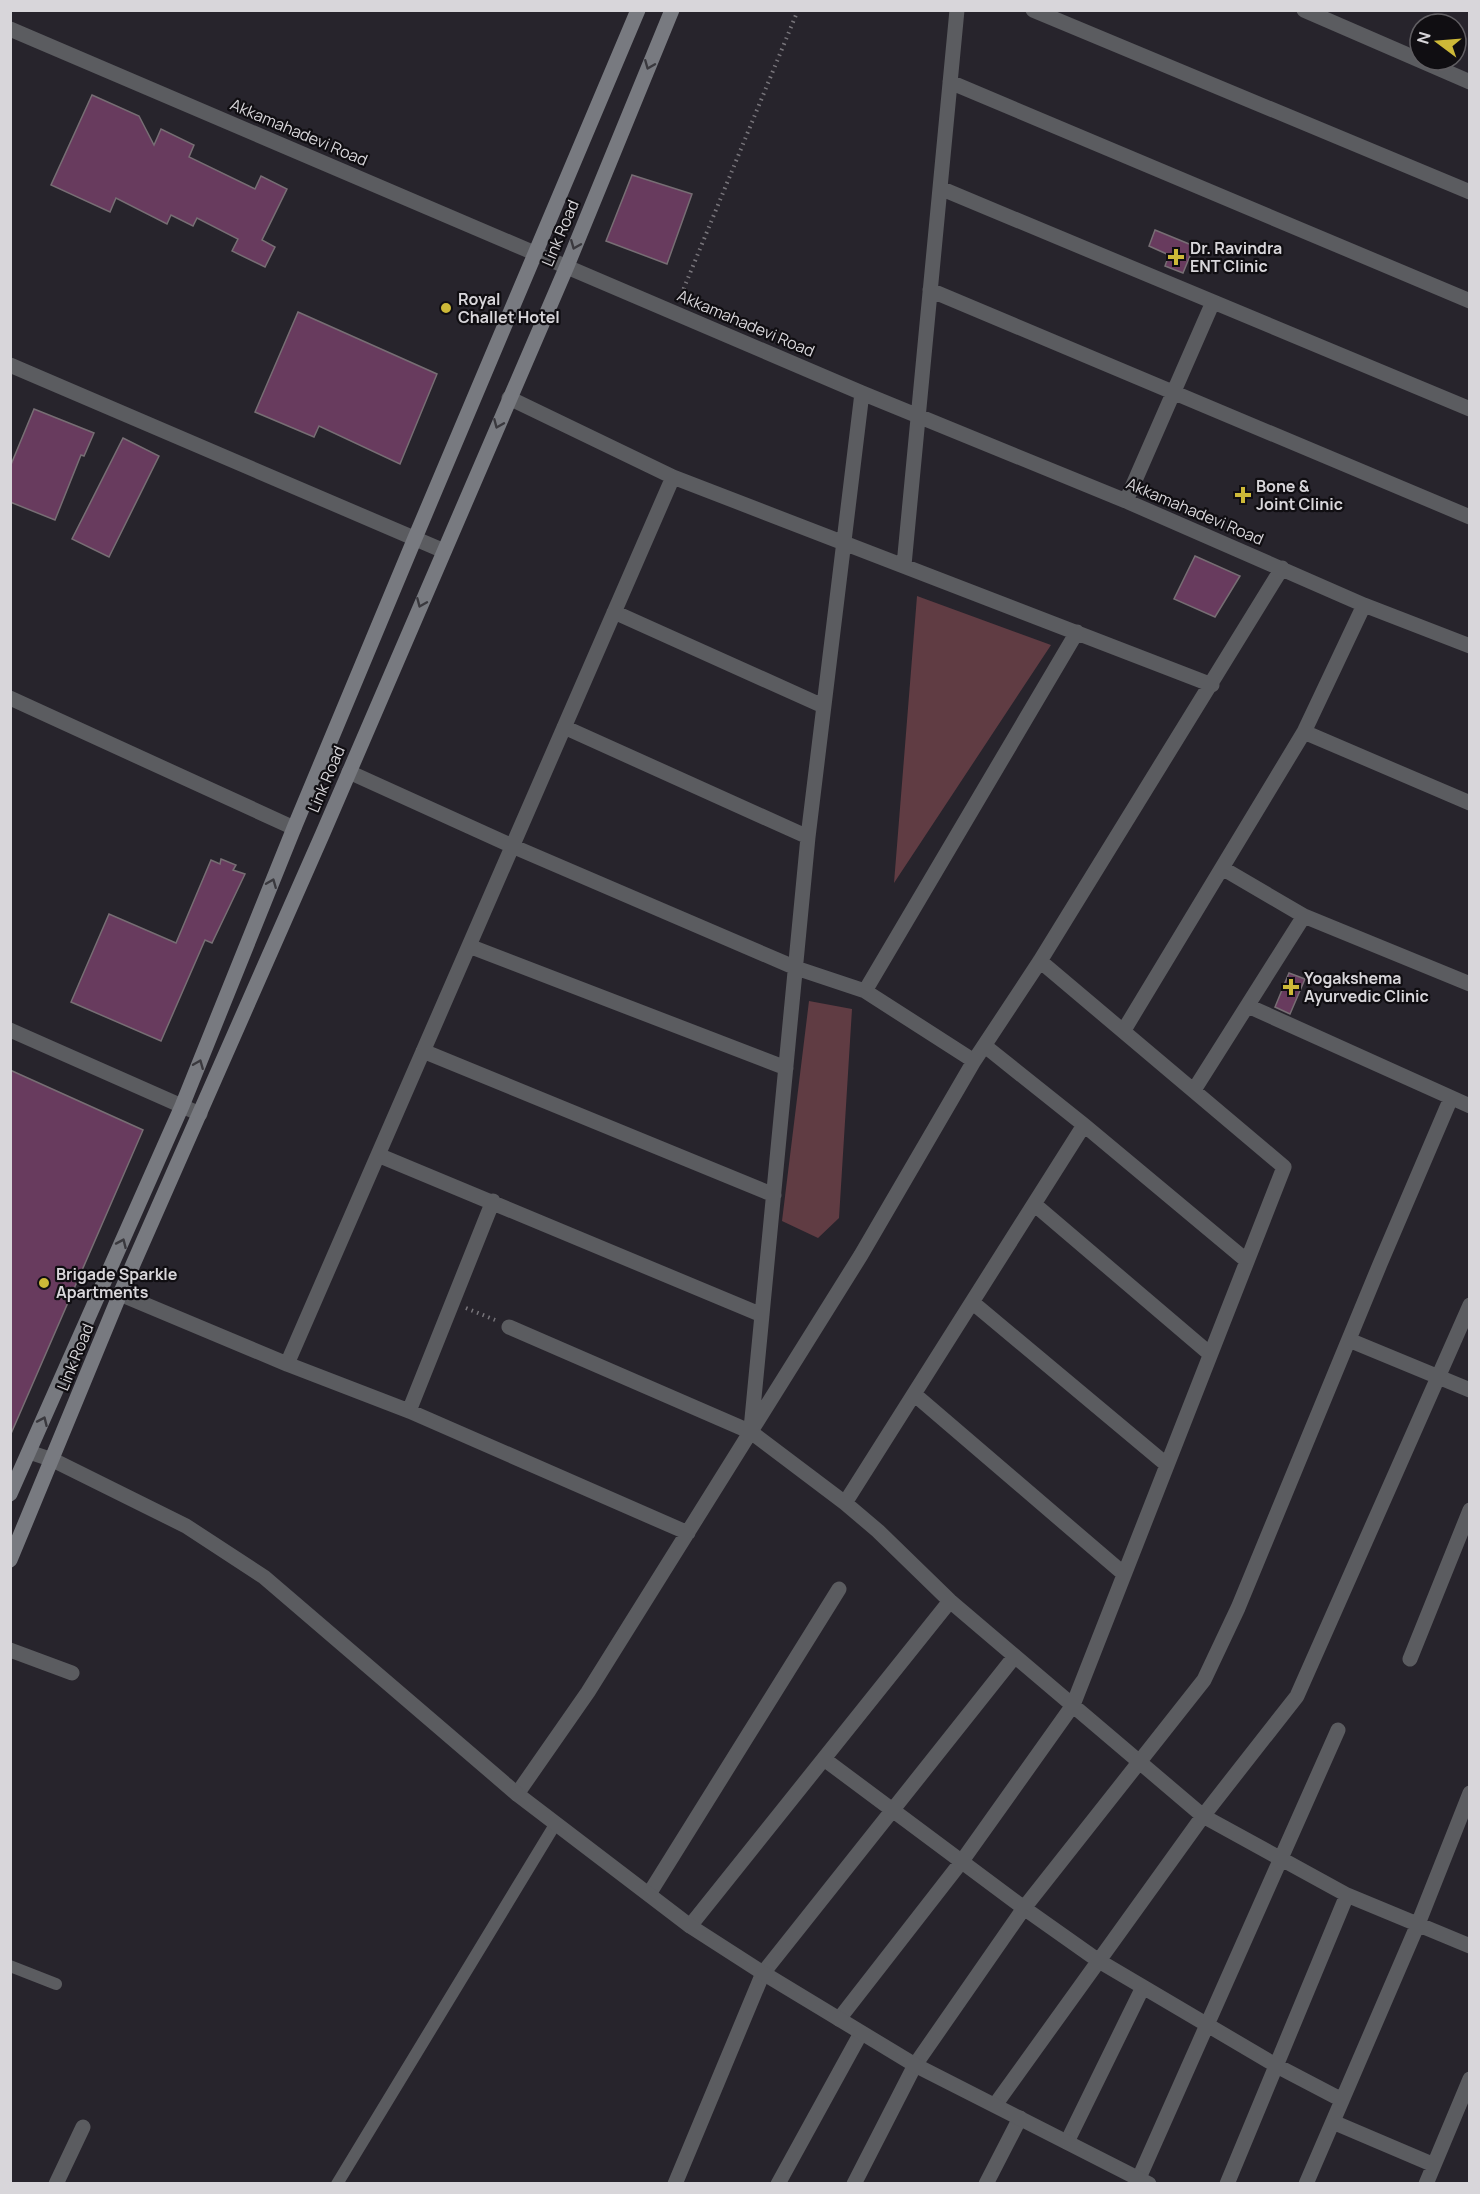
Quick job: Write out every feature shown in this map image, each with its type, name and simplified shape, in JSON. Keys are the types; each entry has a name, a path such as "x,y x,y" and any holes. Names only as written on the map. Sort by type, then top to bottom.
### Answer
{"main road":[{"path":"10,1494 182,1106 294,828 638,10"},
{"name":"Link Road","path":"10,1560 120,1294 201,1114 567,266 672,10"}],"street":[{"path":"904,565 957,10"},
{"path":"1033,10 1470,192"},
{"path":"1304,10 1470,82"},
{"name":"Akkamahadevi Road","path":"10,29 862,393 1126,501 1364,605 1470,646"},
{"path":"950,82 1470,301"},
{"path":"940,188 1470,409"},
{"path":"930,290 1470,517"},
{"path":"1126,501 1213,302"},
{"path":"10,364 444,551"},
{"path":"751,1432 808,837 862,393"},
{"path":"509,398 673,477 1212,685"},
{"path":"287,1364 673,477"},
{"path":"517,1794 588,1692 688,1533 861,1255 974,1061 1040,961 1282,568"},
{"path":"1124,1030 1304,732 1364,605"},
{"path":"614,612 823,706"},
{"path":"865,991 1077,632"},
{"path":"10,698 294,828"},
{"path":"564,727 808,837"},
{"path":"1304,732 1470,803"},
{"path":"349,772 512,846 796,968 865,991 974,1061"},
{"path":"1222,868 1304,916 1470,984"},
{"path":"1194,1090 1304,916"},
{"path":"469,946 786,1068"},
{"path":"839,2019 962,1861 1072,1705 1284,1167 1040,961"},
{"path":"1248,1006 1470,1106"},
{"path":"10,1030 201,1114"},
{"path":"985,1046 1247,1261"},
{"path":"423,1051 774,1196"},
{"path":"854,2184 915,2065 1024,1908 1204,1680 1238,1608 1451,1098"},
{"path":"845,1503 1084,1125"},
{"path":"378,1155 762,1315"},
{"path":"409,1411 493,1201"},
{"path":"1034,1204 1210,1354"},
{"path":"120,1294 287,1364 409,1411 688,1533"},
{"path":"972,1302 1167,1465"},
{"path":"995,2105 1203,1816 1297,1696 1470,1305"},
{"path":"509,1327 751,1432 878,1531 950,1601 1203,1816 1347,1895 1470,1946"},
{"path":"1349,1340 1470,1390"},
{"path":"914,1394 1124,1574"},
{"path":"29,1452 53,1460 186,1526 264,1577 517,1794 690,1926 915,2065 1144,2181 1207,2025 1338,1731"},
{"path":"1410,1659 1470,1510"},
{"path":"649,1894 839,1589"},
{"path":"690,1926 950,1601"},
{"path":"10,1650 72,1673"},
{"path":"675,2184 763,1973 1015,1656"},
{"path":"824,1759 1024,1908 1100,1961 1277,2066 1342,2100"},
{"path":"1306,2184 1419,1924 1470,1793"},
{"path":"1227,2184 1347,1895"},
{"path":"1067,2142 1143,1987"},
{"path":"778,2184 861,2033"},
{"path":"1426,2184 1470,2079"},
{"path":"986,2184 1020,2118"},
{"path":"1332,2122 1434,2165"},
{"path":"56,2184 83,2127"}],"lane":[{"path":"337,2184 556,1823"},
{"path":"10,1966 56,1984"}],"path":[{"path":"674,312 798,10"},
{"path":"452,1302 509,1327"}],"shaded area":[{"path":"917,596 1051,645 894,883"},
{"path":"809,1001 852,1009 839,1218 818,1238 782,1221"}],"building":[{"path":"92,95 139,116 154,145 161,129 194,145 189,157 255,189 261,176 287,189 262,240 275,247 265,267 232,251 238,239 197,218 193,226 171,215 167,224 116,198 110,212 51,185"},
{"path":"632,175 692,194 667,264 606,241"},
{"path":"1155,230 1194,246 1183,273 1165,266 1169,255 1149,246"},
{"path":"298,312 437,374 400,464 319,426 314,437 255,412"},
{"path":"34,409 94,433 84,456 81,455 55,520 10,502 10,467"},
{"path":"123,438 159,456 109,557 72,539"},
{"path":"1195,556 1240,576 1215,617 1174,599"},
{"path":"221,859 236,865 233,870 245,874 212,943 205,940 161,1041 71,1002 109,914 176,943 211,860 220,864"},
{"path":"1289,973 1305,979 1290,1014 1275,1007"},
{"name":"Brigade Sparkle Apartments","path":"10,1070 143,1130 10,1436"}],"place":[{"name":"Dr. Ravindra ENT Clinic","path":"1176,257"},
{"name":"Royal Challet Hotel","path":"446,308"},
{"name":"Bone & Joint Clinic","path":"1243,495"},
{"name":"Yogakshema Ayurvedic Clinic","path":"1291,987"},
{"name":"Brigade Sparkle Apartments","path":"44,1283"}]}
